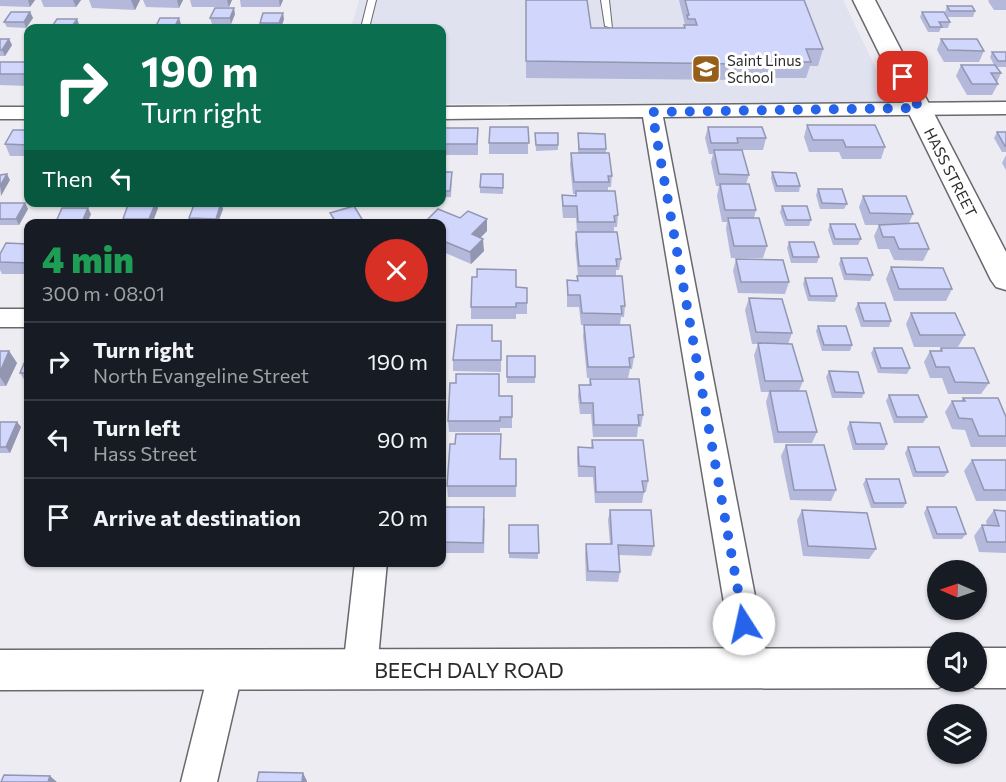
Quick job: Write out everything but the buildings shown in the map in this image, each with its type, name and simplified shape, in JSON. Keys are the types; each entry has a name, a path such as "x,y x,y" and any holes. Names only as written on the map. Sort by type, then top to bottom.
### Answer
{"main road":[{"name":"HASS STREET","path":"864,0 1006,280"},
{"path":"987,668 1006,668"},
{"name":"BEECH DALY ROAD","path":"0,670 927,669"}],"street":[{"path":"446,112 1006,108"},
{"path":"652,112 752,669"},
{"path":"0,113 24,113"},
{"path":"0,318 24,318"},
{"path":"360,669 370,567"},
{"path":"199,782 226,670"}],"lane":[{"path":"366,24 372,0"},
{"path":"605,0 609,26"}],"shaded area":[{"path":"359,0 843,0 892,102 446,104 446,24 352,24"}],"place":[{"name":"Saint Linus School","path":"706,69"}],"route":[{"path":"744,624 652,112 919,108 903,77"}]}
